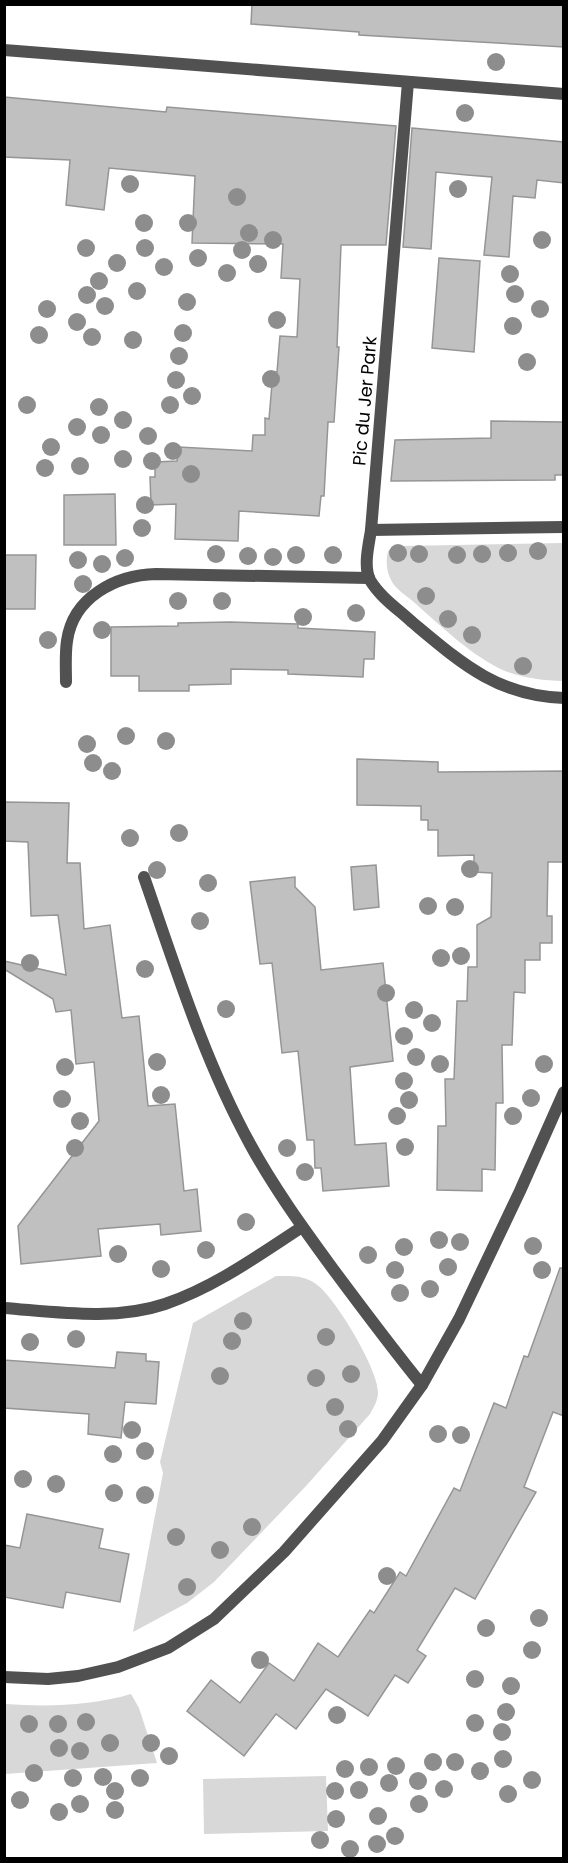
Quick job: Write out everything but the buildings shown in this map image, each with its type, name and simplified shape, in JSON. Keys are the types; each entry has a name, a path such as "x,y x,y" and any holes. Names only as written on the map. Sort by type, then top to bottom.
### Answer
{"street":[{"path":"4,50 564,94"},
{"name":"Pic du Jer Park","path":"369,578 367,558 408,82"},
{"path":"371,530 564,527"},
{"path":"66,682 67,639 75,617 87,600 105,586 127,578 156,574 369,578 389,602 458,659 490,681 522,693 564,698"},
{"path":"144,877 195,1019 229,1103 270,1180 384,1339 422,1384"},
{"path":"4,1677 48,1679 78,1676 118,1667 168,1648 214,1619 284,1552 382,1441 422,1384 459,1319 564,1092"},
{"path":"4,1308 116,1313 164,1304 239,1268 302,1227"}],"shaded area":[{"path":"563,543 563,681 519,676 481,658 397,589 387,569 388,551 401,546"},
{"path":"276,1276 307,1279 324,1291 334,1303 371,1367 378,1392 376,1403 370,1414 306,1486 214,1582 187,1603 133,1632 163,1473 160,1462 193,1323"},
{"path":"131,1694 139,1708 157,1763 5,1774 5,1704 68,1705"},
{"path":"326,1776 328,1831 204,1834 203,1779"}]}
